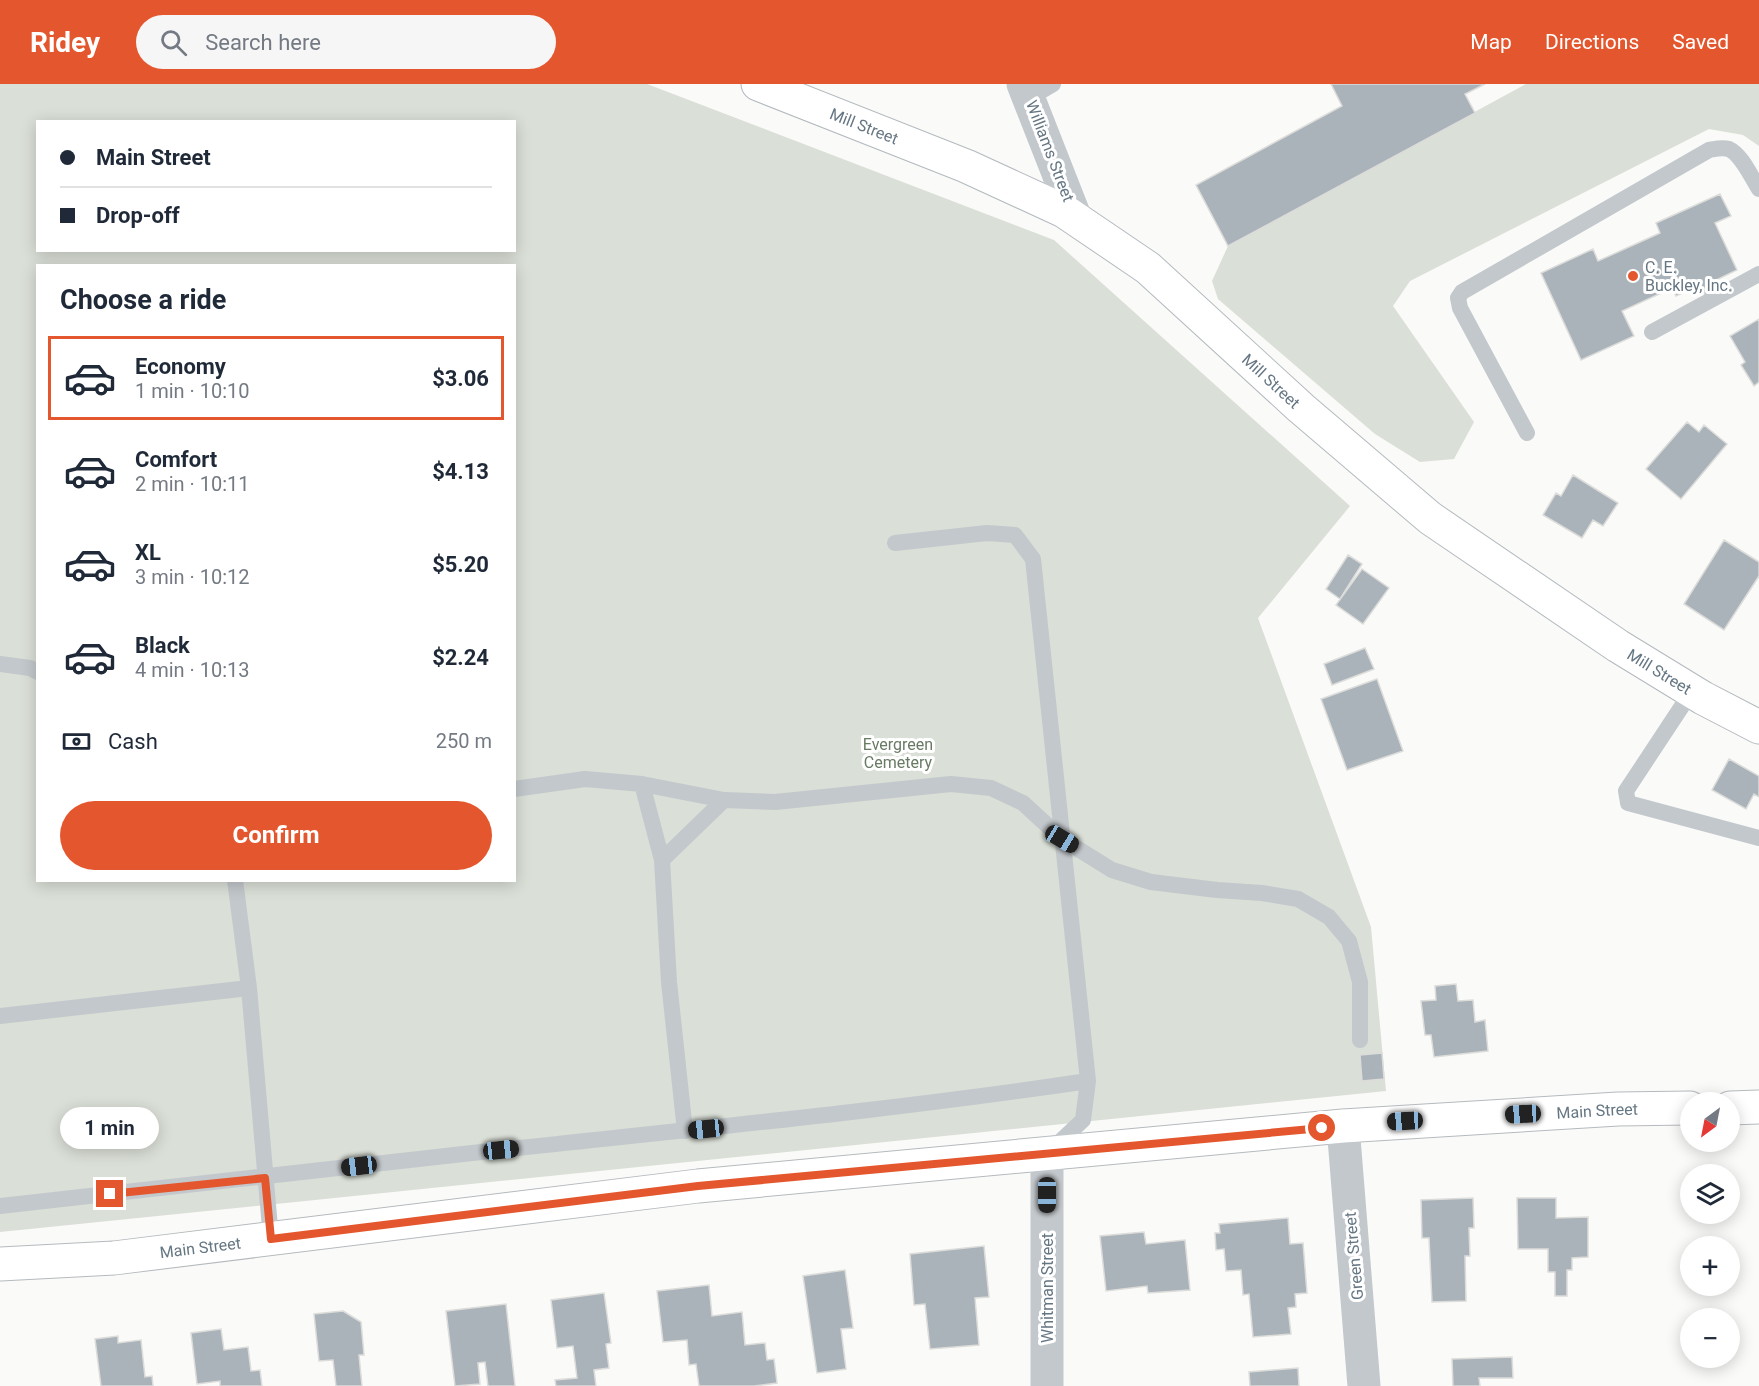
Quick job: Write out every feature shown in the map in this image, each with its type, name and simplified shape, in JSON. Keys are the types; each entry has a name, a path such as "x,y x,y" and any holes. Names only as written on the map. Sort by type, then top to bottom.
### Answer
{"main road":[{"name":"Mill Street","path":"758,84 966,166 1064,211 1148,268 1301,408 1430,518 1618,646 1692,691 1759,727"},
{"path":"1740,1108 1759,1107"},
{"name":"Main Street","path":"0,1264 114,1258 698,1186 1343,1125 1618,1109 1680,1108"}],"street":[{"name":"Williams Street","path":"1035,89 1076,219"},
{"name":"Green Street","path":"1343,1125 1364,1386"},
{"name":"Whitman Street","path":"1047,1153 1047,1386"}],"lane":[{"path":"1527,433 1460,308 1458,298 1462,292 1709,150 1730,149 1739,158 1759,189"},
{"path":"1652,332 1759,274"},
{"path":"895,543 987,533 1015,536 1033,559 1088,1081 1083,1120 1047,1153"},
{"path":"0,664 36,671"},
{"path":"1692,691 1626,791 1628,803 1759,838"},
{"path":"516,789 585,779 642,784 724,800 776,802 951,784 991,788 1023,803 1062,839 1112,870 1151,882 1262,893 1298,900 1329,917 1349,940 1360,982 1360,1040"},
{"path":"642,784 662,860 669,982 685,1131"},
{"path":"662,860 724,800"},
{"path":"235,882 249,988 271,1239"},
{"path":"0,1016 249,988"},
{"path":"0,1206 947,1101 1088,1081"}],"green space":[{"name":"Evergreen Cemetery","path":"0,84 647,84 1054,240 1350,506 1258,618 1371,927 1386,1091 0,1232"},
{"path":"1526,84 1759,84 1759,146 1743,135 1709,129 1410,281 1393,306 1474,422 1454,459 1420,462 1375,434 1218,299 1212,281 1228,246"}],"building":[{"path":"1331,84 1485,84 1465,94 1475,113 1228,246 1196,185 1342,106"},
{"name":"C. E. Buckley, Inc.","path":"1720,194 1731,216 1715,223 1737,270 1716,280 1721,290 1706,297 1700,285 1676,296 1672,288 1622,311 1634,336 1581,360 1541,273 1593,249 1598,261 1660,233 1656,223"},
{"path":"1759,319 1759,382 1754,386 1741,365 1745,362 1730,336"},
{"path":"1687,422 1699,432 1704,425 1727,444 1681,499 1646,469"},
{"path":"1573,475 1618,503 1603,526 1593,520 1582,538 1543,515 1556,493 1561,496"},
{"path":"1724,540 1759,562 1759,576 1724,630 1684,604"},
{"path":"1348,555 1362,564 1340,599 1326,589"},
{"path":"1362,569 1389,588 1363,624 1336,605"},
{"path":"1365,648 1374,669 1332,685 1324,664"},
{"path":"1377,679 1403,751 1347,770 1321,699"},
{"path":"1729,759 1759,776 1759,797 1754,794 1746,809 1712,790"},
{"path":"1456,984 1458,1001 1473,1000 1475,1022 1485,1020 1488,1051 1434,1057 1431,1035 1425,1035 1421,1001 1436,1000 1435,986"},
{"path":"1382,1053 1384,1079 1362,1081 1360,1055"},
{"path":"1473,1198 1474,1228 1469,1228 1470,1256 1465,1256 1466,1301 1432,1302 1429,1238 1422,1238 1421,1200"},
{"path":"1517,1198 1556,1198 1556,1218 1588,1217 1588,1257 1572,1258 1572,1270 1567,1270 1567,1296 1555,1296 1555,1272 1548,1272 1548,1249 1518,1249"},
{"path":"1288,1218 1290,1244 1303,1243 1307,1293 1295,1294 1296,1307 1288,1308 1291,1334 1253,1337 1249,1294 1243,1295 1241,1270 1226,1271 1224,1249 1216,1250 1215,1233 1220,1233 1219,1224"},
{"path":"1144,1232 1146,1244 1185,1240 1190,1290 1148,1293 1147,1286 1106,1291 1100,1236"},
{"path":"984,1246 989,1297 975,1298 979,1345 930,1349 925,1304 914,1305 910,1254"},
{"path":"845,1270 853,1328 841,1329 846,1369 817,1373 803,1276"},
{"path":"709,1285 712,1316 742,1312 745,1345 765,1343 767,1360 774,1359 777,1383 754,1386 699,1386 696,1364 689,1365 687,1340 663,1342 657,1291"},
{"path":"604,1293 611,1343 606,1344 609,1368 594,1370 596,1386 556,1386 555,1380 577,1378 573,1346 557,1348 551,1300"},
{"path":"506,1304 515,1386 488,1386 485,1362 478,1363 480,1384 455,1386 446,1311"},
{"path":"343,1311 361,1322 364,1355 359,1355 362,1386 336,1386 333,1360 319,1361 314,1314"},
{"path":"221,1329 224,1350 248,1347 251,1371 260,1370 262,1386 220,1386 220,1381 197,1384 191,1333"},
{"path":"118,1336 118,1343 141,1340 145,1377 152,1376 153,1386 101,1386 95,1339"},
{"path":"1512,1357 1513,1378 1479,1378 1480,1386 1453,1386 1452,1359"},
{"path":"1298,1368 1299,1386 1250,1386 1249,1372"}],"place":[{"name":"C. E. Buckley, Inc.","path":"1633,276"}],"route":[{"path":"110,1194 265,1178 271,1239 698,1186 1322,1128"}]}
